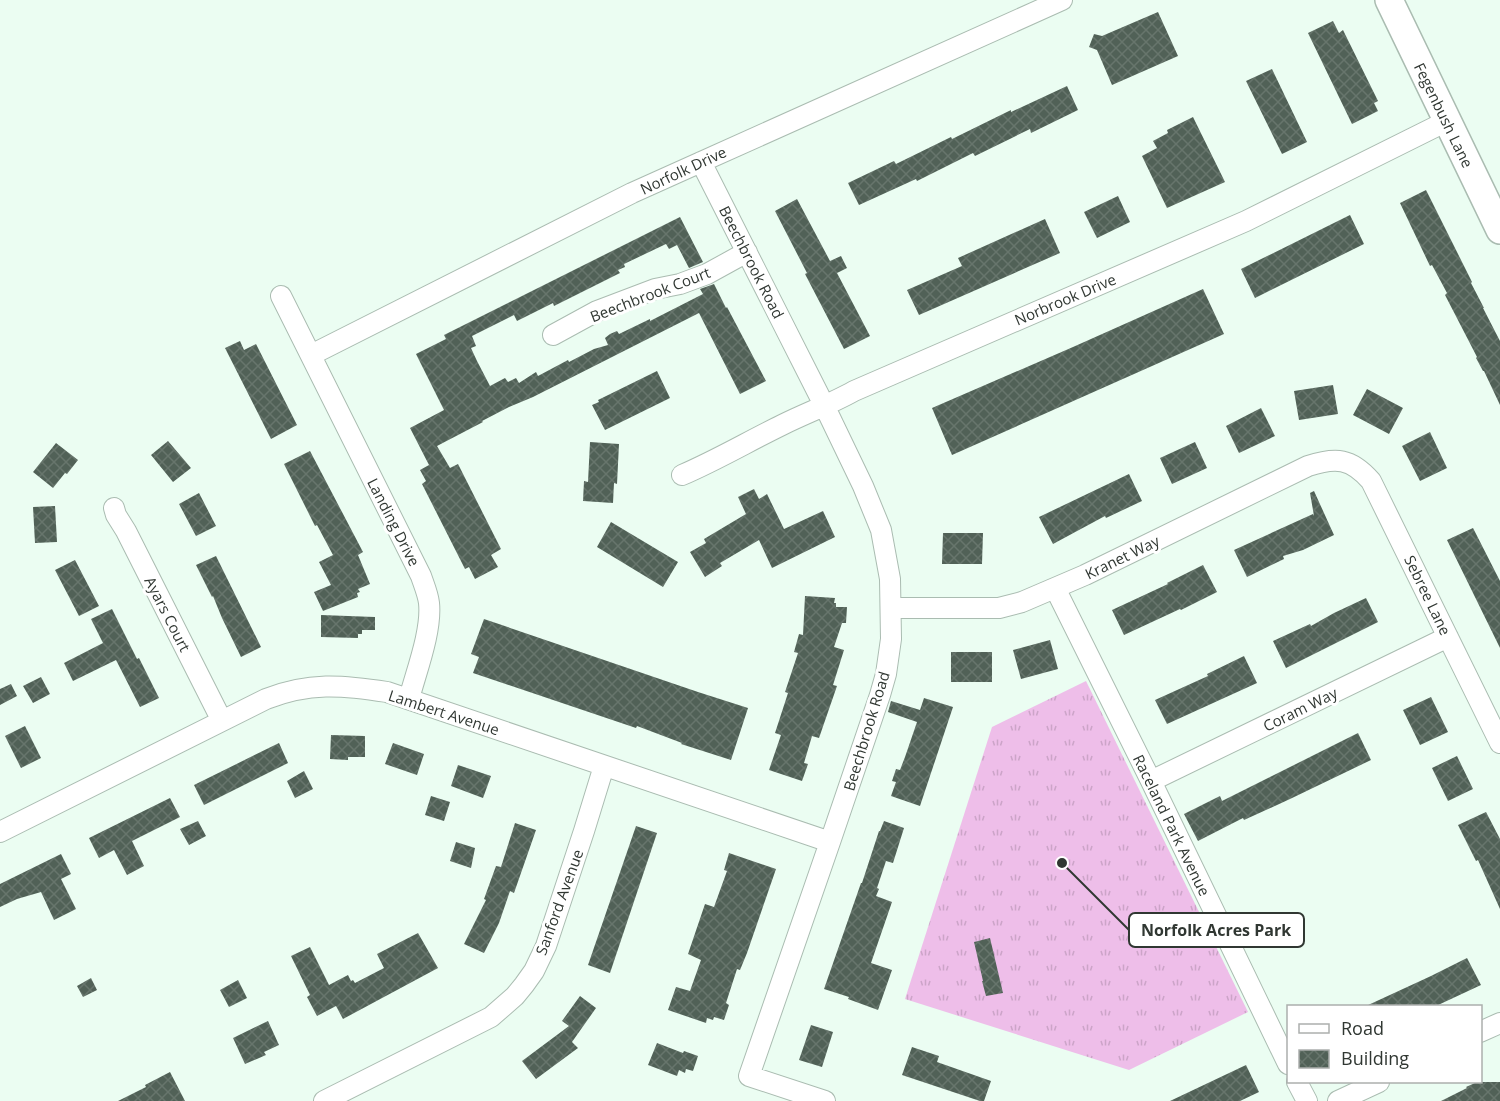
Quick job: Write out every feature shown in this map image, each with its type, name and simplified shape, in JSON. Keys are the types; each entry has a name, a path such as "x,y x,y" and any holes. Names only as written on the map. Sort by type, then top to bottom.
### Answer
{"main road":[{"name":"Fegenbush Lane","path":"1389,0 1500,230"}],"street":[{"name":"Norfolk Drive","path":"311,355 632,193 1062,0"},
{"name":"Norbrook Drive","path":"682,475 824,405 1236,225 1447,121"},
{"name":"Beechbrook Road","path":"700,162 863,486 881,530 890,579 891,639 886,674 749,1076 825,1101"},
{"name":"Beechbrook Court","path":"554,335 597,311 655,289 680,284 706,274 747,252"},
{"name":"Landing Drive","path":"281,296 421,576 427,594 429,625 409,699"},
{"name":"Kranet Way","path":"891,608 999,608 1022,602 1096,570 1308,466 1325,460 1341,462"},
{"name":"Sebree Lane","path":"1341,462 1353,465 1371,481 1500,743"},
{"name":"Ayars Court","path":"114,508 222,721"},
{"name":"Raceland Park Avenue","path":"1054,588 1287,1062"},
{"name":"Coram Way","path":"1151,782 1448,637"},
{"name":"Lambert Avenue","path":"1,830 280,694 319,686 350,686 387,692 409,699 830,842"},
{"name":"Sanford Avenue","path":"324,1101 483,1021 524,986 546,946 585,831 604,766"},
{"path":"1482,1031 1500,1023"},
{"path":"1298,1083 1307,1101"},
{"path":"1338,1101 1377,1083"}],"green space":[{"path":"1086,681 1248,1012 1129,1070 905,999 992,727"}],"building":[{"path":"1158,12 1178,56 1112,85 1097,50 1089,47 1094,34 1102,36"},
{"path":"1333,21 1339,33 1343,30 1378,101 1374,103 1378,111 1352,124 1308,33"},
{"path":"1272,69 1307,142 1282,154 1246,81"},
{"path":"1067,86 1078,110 1031,133 1030,129 975,156 973,153 917,181 916,179 859,205 848,183 894,161 896,164"},
{"path":"1193,117 1225,182 1167,208 1142,156 1157,148 1153,141 1168,133 1167,130"},
{"path":"1426,190 1500,341 1500,405 1445,295 1447,293 1432,265 1430,266 1400,203"},
{"path":"1118,196 1130,222 1097,238 1084,212"},
{"path":"797,199 830,261 841,256 847,268 837,273 870,336 844,349 775,211"},
{"path":"1350,215 1364,244 1255,298 1241,269"},
{"path":"680,217 703,262 689,268 677,245 669,249 666,244 624,264 625,267 618,270 620,273 554,306 553,303 517,321 514,315 472,336 476,346 471,348 490,386 505,378 508,382 516,378 519,383 536,372 538,376 568,360 569,362 594,349 608,345 605,338 610,334 617,331 619,334 650,319 650,321 703,294 700,289 714,284 766,381 740,394 699,313 509,407 437,446 450,468 458,464 501,549 491,555 498,567 475,579 469,567 465,569 422,484 426,481 420,470 429,465 410,428 444,410 416,354 446,339 444,335"},
{"path":"1045,219 1060,253 919,315 907,290 962,266 958,258"},
{"path":"1203,289 1224,334 952,455 932,408"},
{"path":"240,341 244,350 256,344 297,425 271,439 225,348"},
{"path":"657,371 670,398 605,430 592,405"},
{"path":"1333,385 1338,414 1299,420 1294,391"},
{"path":"1367,389 1403,408 1389,434 1353,415"},
{"path":"1261,408 1275,436 1239,453 1226,426"},
{"path":"1430,432 1447,468 1420,481 1402,446"},
{"path":"168,441 191,468 173,482 151,455"},
{"path":"590,442 619,444 617,484 614,483 613,503 583,501 584,481 588,482"},
{"path":"1195,442 1207,468 1172,484 1160,458"},
{"path":"56,443 78,460 53,488 33,472"},
{"path":"310,451 363,552 358,555 370,584 358,589 360,592 357,593 358,597 323,611 314,592 331,585 319,562 333,555 317,525 315,526 284,464"},
{"path":"1129,474 1142,501 1106,518 1105,516 1053,544 1039,517"},
{"path":"754,489 759,499 767,494 784,529 823,511 835,537 772,568 759,540 720,563 722,566 705,577 690,552 706,543 704,539 746,514 738,497"},
{"path":"1314,491 1334,535 1303,550 1283,556 1284,559 1247,577 1234,550 1313,514 1314,516 1310,493"},
{"path":"199,493 216,526 196,536 179,504"},
{"path":"55,506 57,542 35,543 33,507"},
{"path":"611,522 678,562 663,587 597,547"},
{"path":"1473,528 1500,581 1500,648 1447,540"},
{"path":"943,533 983,533 982,564 942,564"},
{"path":"216,556 261,647 241,657 196,565"},
{"path":"75,560 99,606 79,616 55,570"},
{"path":"1203,565 1217,592 1124,635 1112,610"},
{"path":"805,596 835,598 836,607 847,607 846,623 842,623 834,647 844,650 833,685 837,686 819,738 812,736 804,763 808,764 802,781 769,770 781,735 775,733 798,653 794,652 799,634 803,635"},
{"path":"1366,598 1378,622 1286,668 1273,641 1310,624 1311,626"},
{"path":"112,609 159,698 140,707 116,660 73,681 64,663 103,643 91,619"},
{"path":"321,615 375,617 375,630 362,630 358,638 321,637"},
{"path":"484,619 748,708 731,760 681,744 637,726 636,728 473,673 479,657 471,654"},
{"path":"1050,640 1058,669 1021,679 1013,650"},
{"path":"951,652 992,652 992,682 951,682"},
{"path":"1244,656 1257,683 1167,724 1155,700 1208,676 1207,674"},
{"path":"41,677 50,694 33,703 23,686"},
{"path":"11,684 17,696 0,705 0,689"},
{"path":"1431,697 1448,732 1420,745 1403,710"},
{"path":"924,698 953,707 920,806 891,796 896,782 892,781 896,769 900,770 917,722 888,712 891,701 920,710"},
{"path":"25,726 41,758 21,768 5,736"},
{"path":"1358,733 1371,760 1198,841 1184,814 1220,796 1222,801"},
{"path":"331,735 365,736 365,757 348,757 348,760 330,759"},
{"path":"279,743 288,763 204,805 194,785"},
{"path":"393,743 424,754 417,775 385,764"},
{"path":"1457,756 1473,789 1448,801 1432,768"},
{"path":"458,765 491,776 483,798 451,786"},
{"path":"304,771 313,789 295,798 287,781"},
{"path":"431,796 450,802 444,821 425,815"},
{"path":"170,798 180,817 132,841 144,866 127,875 114,850 99,858 89,838"},
{"path":"1486,812 1500,839 1500,909 1478,860 1476,861 1458,825"},
{"path":"198,821 206,836 189,845 180,829"},
{"path":"884,821 904,828 893,863 886,861 877,888 879,889 876,896 892,902 871,963 892,970 878,1010 824,989"},
{"path":"515,823 536,830 514,893 510,891 499,923 484,953 464,944 486,900 484,899 496,866 501,867"},
{"path":"636,826 657,833 610,973 588,965"},
{"path":"456,842 475,848 471,868 450,861"},
{"path":"729,853 776,869 747,953 740,970 737,969 726,1003 729,1005 724,1020 714,1017 713,1020 707,1018 706,1023 668,1010 676,987 690,991 701,960 688,954 705,904 714,907 727,871 724,870"},
{"path":"61,854 71,874 61,879 76,909 54,920 41,892 0,907 0,884"},
{"path":"418,933 438,968 343,1019 336,1006 317,1016 307,997 310,995 291,956 310,947 329,985 348,975 355,983 384,968 377,954"},
{"path":"990,938 1003,993 986,996 974,942"},
{"path":"1467,958 1481,985 1438,1005 1368,1005"},
{"path":"91,978 97,990 83,997 77,986"},
{"path":"238,980 247,998 229,1007 220,990"},
{"path":"580,996 596,1008 572,1042 578,1048 536,1079 522,1061 569,1026 562,1021"},
{"path":"268,1021 279,1045 264,1052 266,1055 245,1064 233,1038"},
{"path":"811,1025 833,1032 822,1067 799,1060"},
{"path":"657,1043 698,1056 693,1071 686,1069 685,1073 679,1070 677,1076 648,1065"},
{"path":"912,1047 939,1056 937,1062 991,1081 984,1101 902,1075"},
{"path":"1246,1065 1259,1092 1240,1101 1170,1101"},
{"path":"170,1072 185,1101 118,1101 146,1087 145,1085"},
{"path":"1500,1082 1500,1101 1441,1101 1475,1083"}],"place":[{"name":"Norfolk Acres Park","path":"1062,863"}]}
